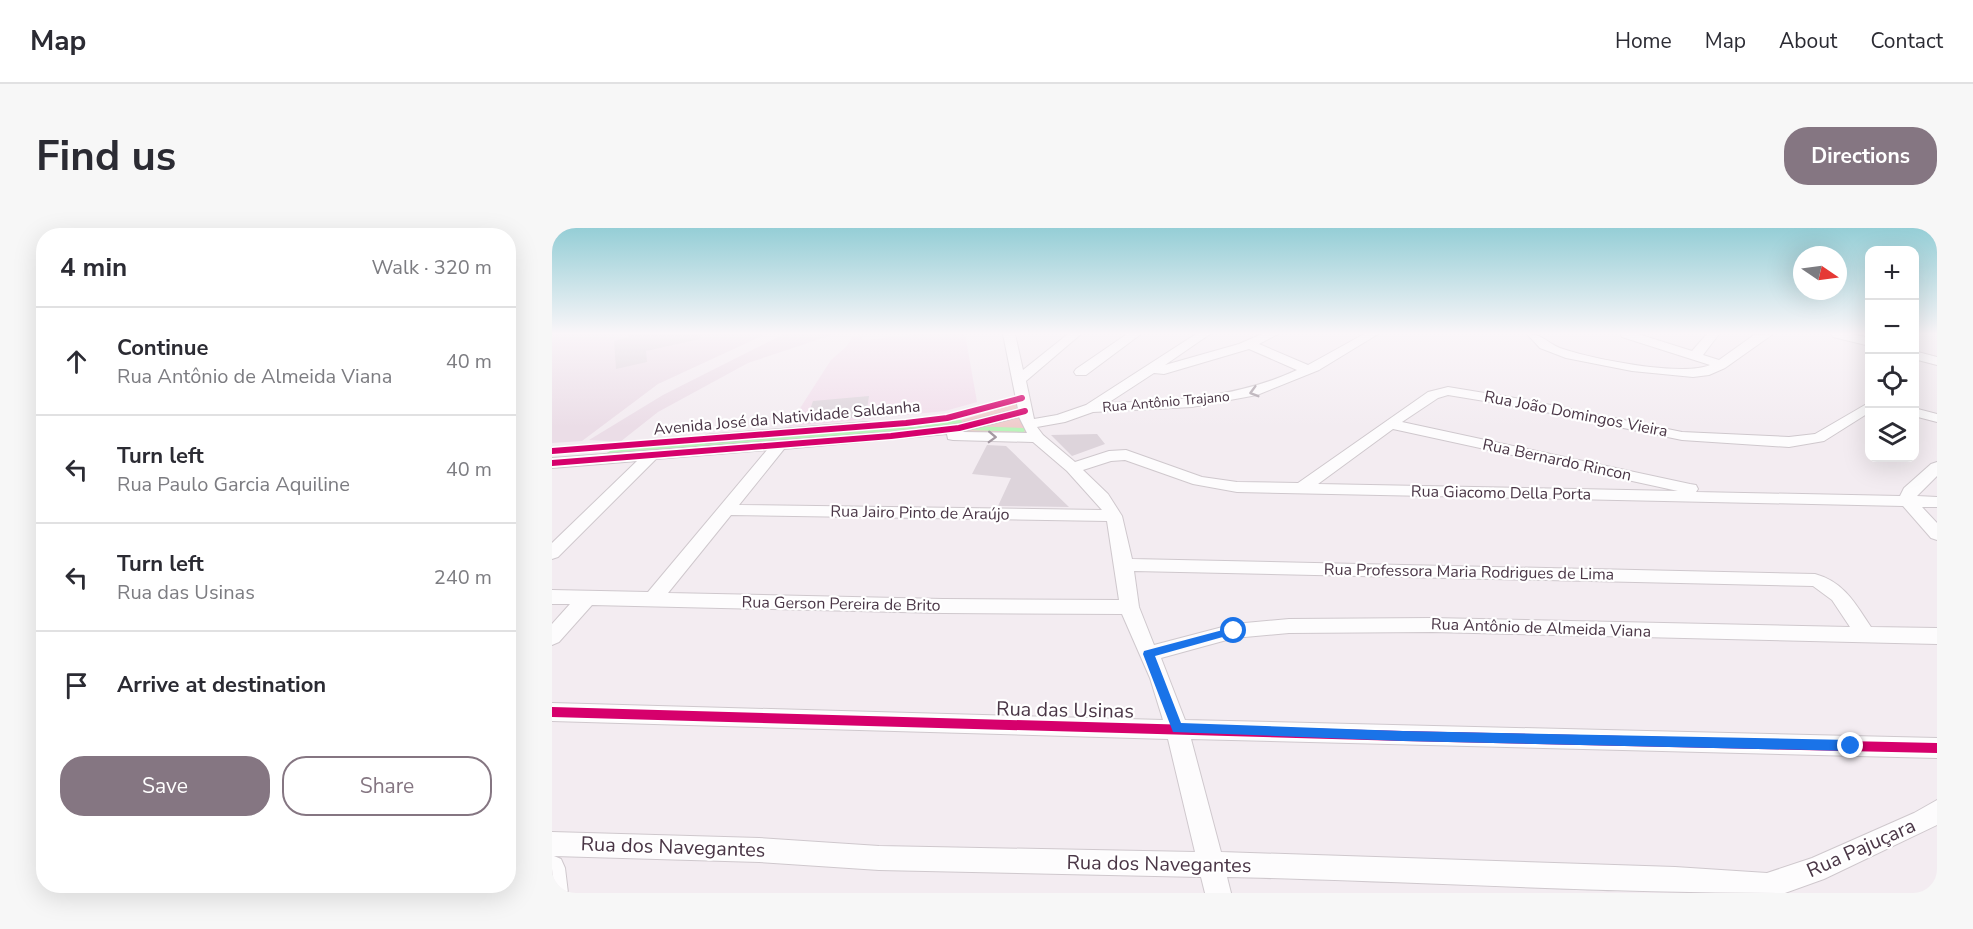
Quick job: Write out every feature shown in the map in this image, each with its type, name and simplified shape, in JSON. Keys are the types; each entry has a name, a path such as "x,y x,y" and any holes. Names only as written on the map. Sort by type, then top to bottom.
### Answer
{"street":[{"path":"1015,365 1028,418 1102,498 1114,516 1124,565 1129,607 1160,678 1177,728 1218,893"},
{"path":"1018,381 1037,365"},
{"path":"1081,372 1091,365"},
{"path":"891,436 1028,418 1060,419 1091,408 1159,365"},
{"path":"1143,376 1181,365"},
{"path":"1296,365 1308,370"},
{"name":"Rua Antônio Trajano","path":"1091,408 1217,400 1254,392 1317,365"},
{"path":"1625,365 1696,374 1717,365"},
{"name":"Rua João Domingos Vieira","path":"1303,487 1433,395 1454,391 1682,436 1789,442 1819,438 1866,408"},
{"path":"1919,413 1937,418"},
{"name":"Avenida José da Natividade Saldanha","path":"552,451 947,418 1028,418"},
{"name":"Avenida José da Natividade Saldanha","path":"552,463 891,436 1028,418"},
{"name":"Rua Bernardo Rincon","path":"1390,424 1724,497"},
{"path":"652,600 779,446"},
{"path":"552,553 652,455"},
{"name":"Rua Giacomo Della Porta","path":"1073,468 1109,456 1126,455 1218,485 1937,502"},
{"path":"1937,467 1910,492 1907,501 1937,534"},
{"name":"Rua Jairo Pinto de Araújo","path":"726,510 1114,516"},
{"name":"Rua Professora Maria Rodrigues de Lima","path":"1124,565 1815,580 1823,582 1838,594 1865,635"},
{"name":"Rua Gerson Pereira de Brito","path":"552,597 943,606 1129,607"},
{"path":"552,637 587,598"},
{"name":"Rua Antônio de Almeida Viana","path":"1148,654 1234,631 1289,626 1432,625 1937,636"},
{"name":"Rua das Usinas","path":"552,712 1937,748"},
{"name":"Rua Pajuçara","path":"1757,889 1815,870 1923,821 1937,811"},
{"name":"Rua dos Navegantes","path":"552,844 759,850 879,858 1210,864 1597,885 1757,889"},
{"path":"552,868 555,893"}],"shaded area":[{"path":"552,365 699,365 658,384 582,441 552,443"},
{"path":"722,365 744,365 658,412 620,442 589,440 663,395"},
{"path":"828,365 970,365 977,402 945,411 788,427"},
{"path":"1019,403 1029,432 957,433 964,426 961,420"}],"building":[{"path":"616,365 634,365 616,369"},
{"path":"869,396 866,416 805,424 813,401"},
{"path":"1097,434 1105,444 1072,456 1051,435"},
{"path":"987,445 1006,446 1069,507 998,506 1011,478 972,474"}],"waterway":[{"path":"913,429 960,422"},
{"path":"892,428 913,429"},
{"path":"612,454 892,428"},
{"path":"969,428 1023,430"},
{"path":"913,429 924,429"}],"cycle path":[{"path":"552,451 906,423 947,418 1022,398"},
{"path":"552,463 891,436 959,428 1025,411"},
{"path":"552,712 1403,736 1937,748"}],"route":[{"path":"1234,631 1148,654 1160,678 1177,728 1403,736 1851,746"}]}
